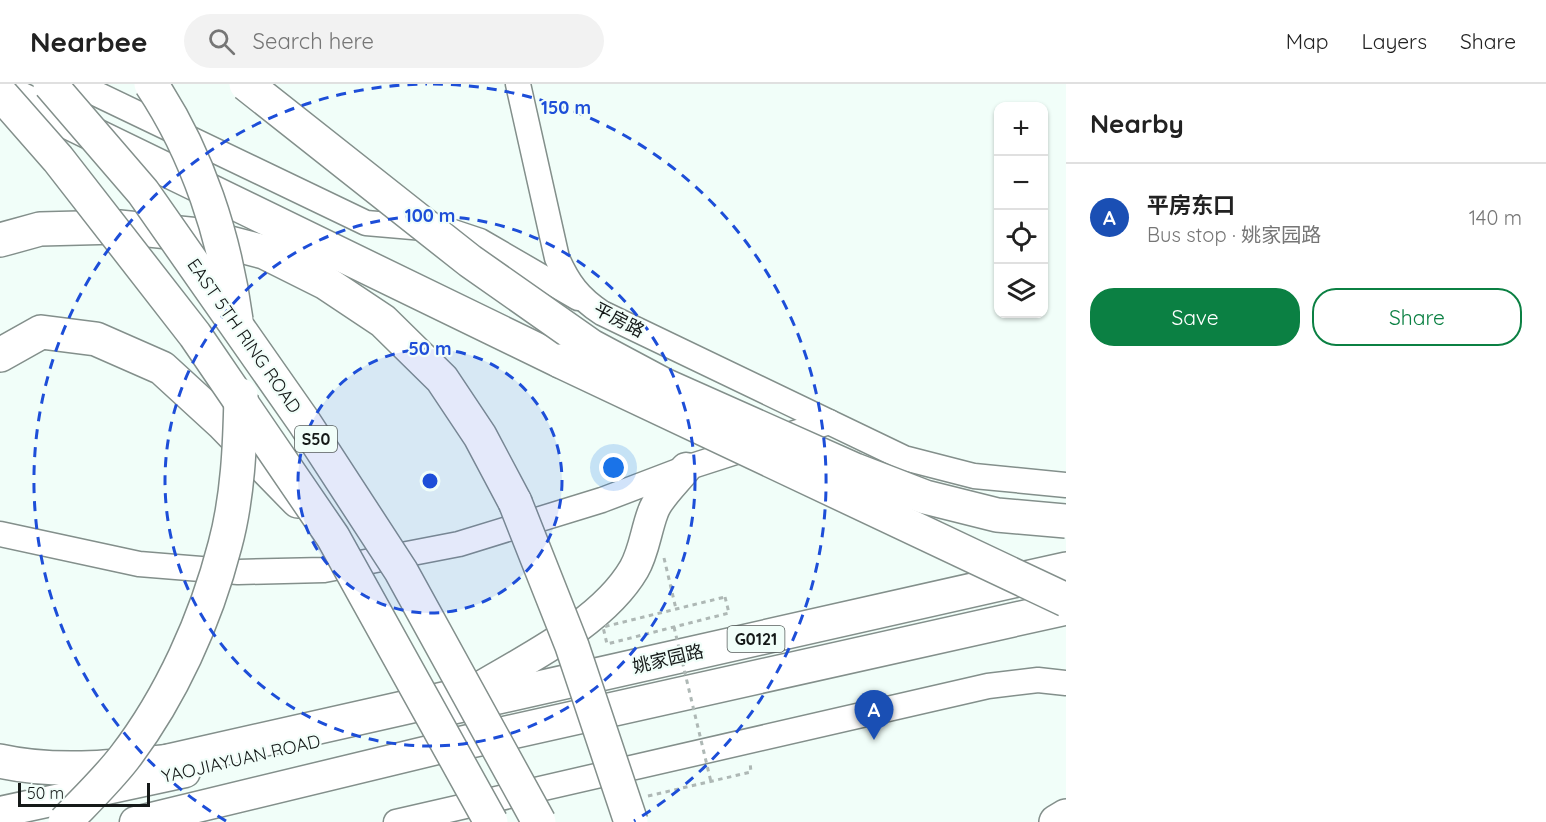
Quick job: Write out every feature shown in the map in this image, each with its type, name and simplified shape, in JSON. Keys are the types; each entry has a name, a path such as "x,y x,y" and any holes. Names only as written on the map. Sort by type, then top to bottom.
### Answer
{"highway":[{"name":"EAST 5TH RING ROAD","path":"50,84 142,192 304,422 401,571 539,822"},
{"path":"65,822 124,758 164,698 201,617 226,544 239,451 243,367 231,280 200,176 169,110 151,84"},
{"path":"246,84 470,261 591,346 664,385 855,470 925,497 997,515 1066,521"},
{"path":"0,91 560,361 1066,600"},
{"name":"S50","path":"0,91 58,159 195,335 333,537 491,822"},
{"path":"0,240 40,229 119,227 199,235 264,252 326,283 383,321 442,379 480,436 515,502 636,810"},
{"path":"0,355 41,332 96,339 162,368 222,423 333,537"},
{"name":"姚家园路","path":"168,761 458,701 1066,569"},
{"name":"姚家园路","path":"462,743 1066,608"},
{"path":"0,761 26,767 70,769 273,752"},
{"path":"1056,822 1066,816"}],"main road":[{"name":"YAOJIAYUAN ROAD","path":"0,812 273,752 458,701 528,661 593,613 618,591 635,568 653,510 686,468"},
{"name":"YAOJIAYUAN ROAD","path":"135,822 462,743"}],"street":[{"path":"76,84 366,223 447,230 480,240 583,301"},
{"name":"平房路","path":"518,84 557,258 566,279 583,301 602,313 904,458 974,476 1066,485"},
{"path":"724,371 743,400 746,417 743,430 725,455"},
{"path":"0,534 139,564 238,572 324,570 459,544 602,500 686,468 829,422"},
{"path":"396,822 988,686 1038,680 1066,684"}],"path":[{"path":"725,597 729,614 674,627 607,644 603,627 725,597"},
{"path":"674,627 711,782"},
{"path":"636,810 711,782 751,772"}],"place":[{"name":"平房东口","path":"874,740"}]}
